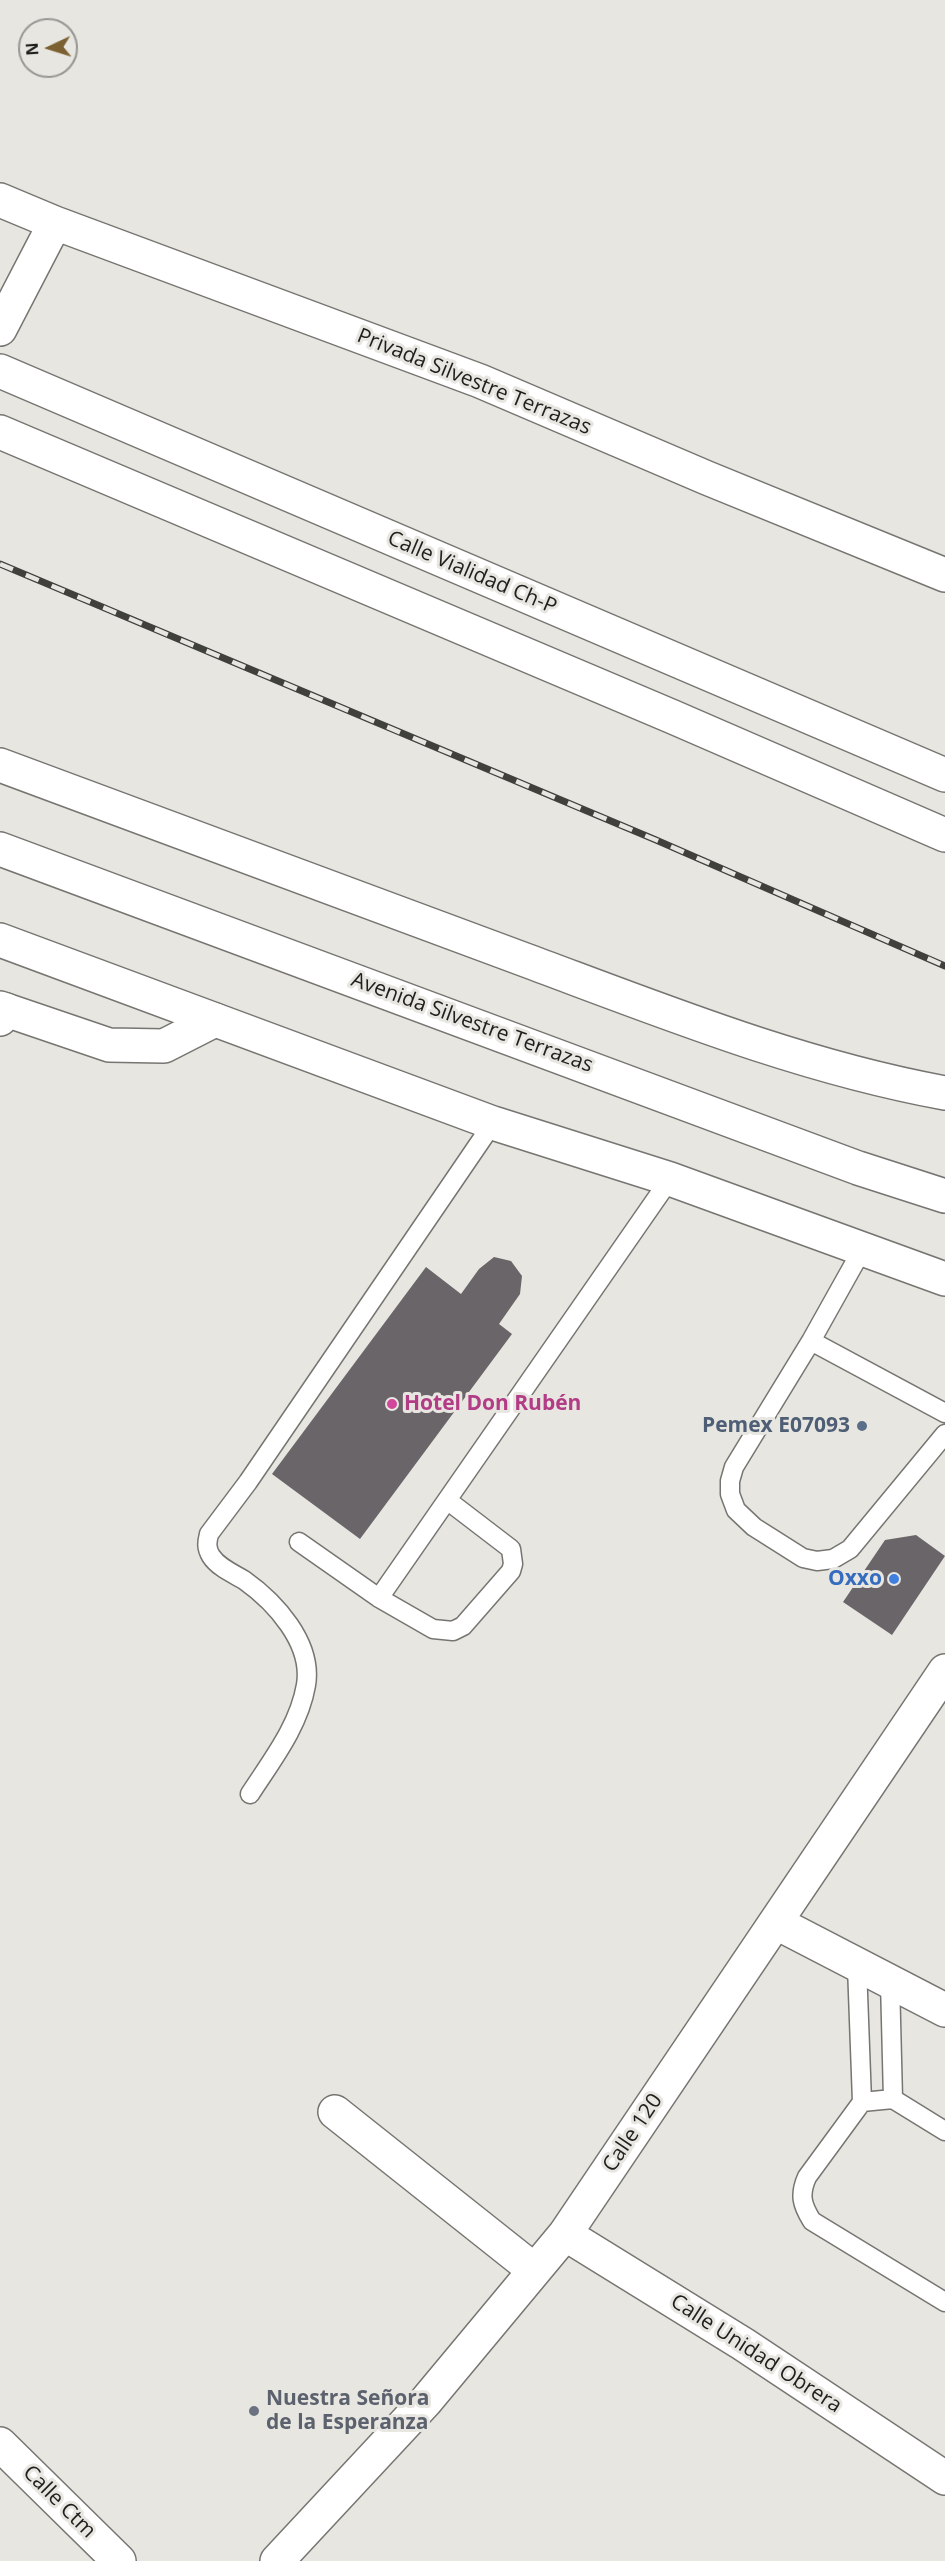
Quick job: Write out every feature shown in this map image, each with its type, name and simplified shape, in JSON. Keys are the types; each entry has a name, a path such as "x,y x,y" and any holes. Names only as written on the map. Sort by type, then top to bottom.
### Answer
{"main road":[{"name":"Privada Silvestre Terrazas","path":"0,200 480,381 707,478 945,574"},
{"path":"0,328 56,223"},
{"name":"Calle Vialidad Ch-P","path":"0,371 945,775"},
{"path":"0,432 651,708 945,836"},
{"path":"0,765 769,1048 896,1084 945,1093"},
{"name":"Avenida Silvestre Terrazas","path":"0,849 858,1168 945,1196"},
{"path":"0,940 493,1123 670,1179 944,1277"},
{"path":"2,1012 109,1045 164,1046 215,1020"},
{"name":"Calle 120","path":"277,2561 426,2401 565,2234 945,1671"},
{"path":"777,1923 945,2010"},
{"path":"335,2112 534,2270"},
{"name":"Calle Unidad Obrera","path":"565,2234 743,2344 945,2478"},
{"name":"Calle Ctm","path":"0,2444 118,2561"}],"lane":[{"path":"250,1794 290,1731 301,1705 306,1683 304,1660 294,1634 281,1614 266,1598 217,1563 210,1554 206,1544 209,1534 248,1482 493,1123"},
{"path":"379,1598 670,1179"},
{"path":"863,1248 811,1341 734,1467 730,1494 736,1510 754,1527 803,1558 817,1561 833,1559 850,1549 945,1434"},
{"path":"811,1341 945,1413"},
{"path":"299,1542 379,1598 433,1629 453,1631 464,1626 511,1571 513,1564 511,1549 447,1500"},
{"path":"857,1966 862,2102 807,2177 801,2190 802,2205 812,2221 945,2302"},
{"path":"890,1981 893,2099"},
{"path":"862,2102 893,2099 945,2131"}],"building":[{"name":"Hotel Don Rubén","path":"494,1257 511,1261 522,1276 520,1294 499,1324 512,1334 360,1539 272,1474 426,1267 461,1294 479,1269"},
{"name":"Oxxo","path":"916,1535 945,1556 892,1635 843,1602 885,1540"}],"railway":[{"path":"0,564 656,840 945,966"}],"place":[{"name":"Hotel Don Rubén","path":"392,1404"},
{"name":"Pemex E07093","path":"862,1426"},
{"name":"Oxxo","path":"894,1579"},
{"name":"Nuestra Señora de la Esperanza","path":"254,2411"}]}
